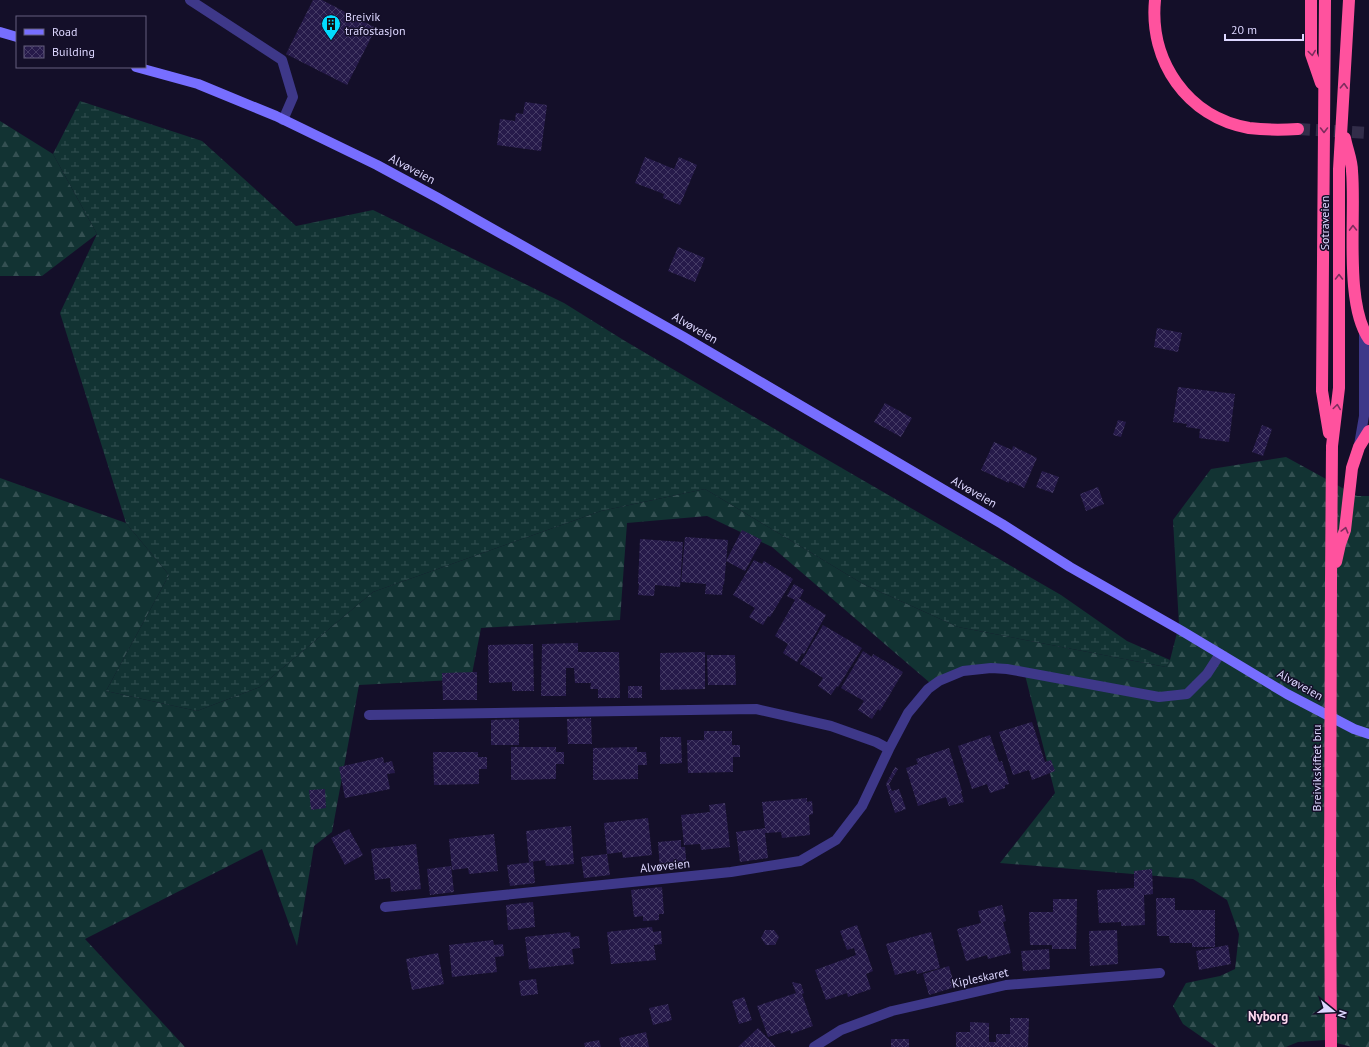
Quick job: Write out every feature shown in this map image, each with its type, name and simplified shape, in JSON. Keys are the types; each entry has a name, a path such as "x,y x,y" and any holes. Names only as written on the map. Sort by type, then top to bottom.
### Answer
{"highway":[{"path":"1155,0 1154,14 1156,37 1162,59 1173,78 1196,104 1212,114 1249,128 1271,130 1298,129"},
{"path":"1311,0 1311,54 1324,91"},
{"name":"Sotraveien","path":"1325,0 1322,391 1332,446"},
{"name":"Sotraveien","path":"1331,488 1332,446 1340,388 1339,169 1349,0"},
{"path":"1342,125 1352,170 1354,284 1357,309 1366,336"},
{"path":"1331,581 1345,530 1352,468 1359,447 1369,431"},
{"name":"Breivikskiftet bru","path":"1331,488 1331,1047"}],"main road":[{"path":"0,32 16,37"},
{"name":"Alvøveien","path":"140,68 198,84 283,120 376,165 498,230 690,340 1002,524 1070,567 1287,694 1354,729 1369,734"}],"street":[{"path":"190,0 282,60 293,97 283,120"},
{"path":"1359,447 1364,416 1366,336"},
{"name":"Alvøveien","path":"386,907 731,872 800,861 836,840 858,812 908,713 928,689 939,681 963,671 991,668 1007,669 1159,697 1187,694 1207,674 1220,654"},
{"path":"368,715 756,709 831,726 889,748"},
{"name":"Kipleskaret","path":"814,1047 841,1030 892,1011 1006,985 1160,973"}],"green space":[{"path":"80,101 202,141 296,226 373,210 564,303 625,341 790,438 1061,595 1127,641 1170,660 1166,667 958,627 863,584 705,489 601,511 373,592 260,687 197,711 106,691 169,575 126,523 60,313 97,234 53,154"},
{"path":"0,121 53,154 97,234 42,276 0,276"},
{"path":"1286,457 1357,496 1369,496 1369,1047 1352,1047 1325,1040 1298,1042 1286,1047 1216,1047 1183,1024 1173,1006 1186,983 1220,976 1235,969 1239,934 1227,900 1193,879 1000,863 1055,793 1025,675 974,667 929,682 772,547 707,516 627,523 620,620 481,628 471,679 359,685 332,832 314,846 297,946 262,849 85,939 185,1047 0,1047 0,478 126,523 169,575 106,691 197,711 260,687 373,592 601,511 705,489 863,584 958,627 1166,667 1170,660 1179,625 1173,520 1211,469"}],"building":[{"name":"Breivik trafostasjon","path":"313,0 322,0 376,28 347,85 286,54"},
{"path":"525,102 547,105 541,151 497,145 500,119 515,121 516,113 523,114"},
{"path":"645,157 674,169 679,157 697,165 680,205 663,198 664,194 635,183"},
{"path":"678,247 705,258 695,282 668,271"},
{"path":"1157,328 1182,333 1178,352 1154,347"},
{"path":"1178,387 1235,394 1229,442 1199,438 1200,429 1186,427 1187,424 1173,422"},
{"path":"885,403 912,418 901,437 874,422"},
{"path":"1118,420 1126,422 1121,437 1113,435"},
{"path":"1262,425 1272,429 1263,456 1252,452"},
{"path":"994,442 1012,450 1013,446 1037,458 1024,488 981,470"},
{"path":"1042,471 1059,477 1053,493 1036,487"},
{"path":"1098,487 1104,504 1086,511 1080,494"},
{"path":"742,530 762,540 745,571 726,561"},
{"path":"685,537 728,540 722,595 705,594 706,584 681,582"},
{"path":"640,539 683,542 680,587 655,585 654,596 638,595"},
{"path":"754,560 762,564 764,561 793,579 770,617 768,616 763,625 749,617 755,608 733,595"},
{"path":"794,584 804,590 800,598 797,597 826,615 804,654 802,653 797,662 783,653 788,644 775,636 795,600 787,596"},
{"path":"823,625 862,648 838,687 837,686 831,695 818,686 823,678 800,664"},
{"path":"578,643 578,652 619,652 620,698 598,698 598,689 590,689 591,683 575,683 574,668 566,668 566,696 541,696 542,644"},
{"path":"533,644 534,691 512,691 512,682 489,683 488,645"},
{"path":"863,651 872,657 873,654 903,672 880,711 878,709 872,719 858,710 864,701 841,688"},
{"path":"705,652 705,689 660,690 660,653"},
{"path":"707,655 735,655 736,685 708,685"},
{"path":"477,672 477,700 443,700 442,673"},
{"path":"628,686 642,686 642,698 628,698"},
{"path":"591,718 592,744 568,744 567,719"},
{"path":"519,719 519,745 491,745 491,720"},
{"path":"1032,722 1045,762 1051,760 1055,771 1032,780 1029,770 1013,775 999,732"},
{"path":"704,731 732,731 732,745 740,745 740,757 733,757 733,772 688,773 687,740 704,740"},
{"path":"990,735 999,762 1002,761 1009,784 1005,785 1005,788 990,793 987,784 972,789 958,746"},
{"path":"660,737 681,737 682,763 660,764"},
{"path":"511,747 556,747 556,752 564,752 564,764 556,764 556,779 511,780"},
{"path":"637,747 637,752 646,752 647,765 638,765 638,779 593,780 593,748"},
{"path":"949,748 964,802 949,806 946,797 918,806 906,768 918,764 916,759"},
{"path":"433,752 478,752 478,757 487,757 487,769 479,769 479,784 434,785"},
{"path":"383,757 384,763 392,761 395,773 387,774 390,789 345,798 339,767"},
{"path":"895,767 898,769 889,784 892,791 899,789 906,809 895,813 886,784"},
{"path":"325,789 326,808 311,810 309,790"},
{"path":"807,798 807,802 812,801 813,814 809,815 810,835 782,838 781,832 765,833 768,858 740,862 736,832 765,828 762,802"},
{"path":"725,803 730,847 701,850 700,844 684,845 681,815 710,812 709,805"},
{"path":"648,818 652,855 623,858 622,852 607,854 604,823"},
{"path":"571,826 574,864 546,866 545,860 529,862 526,831"},
{"path":"349,829 363,855 345,865 331,838"},
{"path":"494,834 498,871 469,874 468,868 452,870 449,839"},
{"path":"681,840 681,847 685,847 687,868 660,870 658,842"},
{"path":"416,844 421,889 391,892 390,878 375,880 371,849"},
{"path":"607,854 610,875 584,878 581,857"},
{"path":"533,862 535,883 510,886 507,865"},
{"path":"451,866 454,892 430,895 427,869"},
{"path":"1152,869 1153,894 1144,895 1145,925 1121,926 1121,922 1099,923 1097,890 1134,888 1134,871"},
{"path":"662,887 664,914 659,914 659,920 643,921 643,916 634,917 631,890"},
{"path":"1156,898 1175,898 1175,910 1215,910 1215,947 1192,947 1192,943 1170,943 1169,936 1157,936"},
{"path":"1053,899 1077,899 1076,949 1052,949 1052,945 1030,945 1029,912 1053,912"},
{"path":"533,902 535,927 508,930 506,905"},
{"path":"1002,905 1006,921 1003,922 1011,953 988,959 987,955 966,961 957,929 981,923 978,911"},
{"path":"857,925 873,971 866,974 871,989 848,997 847,993 826,1000 815,970 856,955 854,948 847,950 840,931"},
{"path":"652,927 653,932 661,931 662,944 654,945 656,960 611,964 607,932"},
{"path":"765,930 774,930 779,937 775,945 766,945 761,938"},
{"path":"1117,930 1118,964 1090,966 1089,931"},
{"path":"570,932 571,937 579,936 580,948 572,949 574,964 529,969 525,937"},
{"path":"931,932 940,968 917,974 916,970 895,975 886,944"},
{"path":"493,940 494,945 503,944 504,956 495,957 497,972 452,977 449,945"},
{"path":"1228,945 1231,964 1199,970 1196,951"},
{"path":"1049,949 1050,969 1023,971 1021,951"},
{"path":"438,953 444,984 412,990 406,959"},
{"path":"949,966 955,987 929,995 923,974"},
{"path":"536,979 538,994 521,996 519,981"},
{"path":"792,982 801,984 804,993 802,994 813,1026 791,1034 790,1030 768,1037 757,1006 796,993"},
{"path":"744,997 752,1020 739,1024 732,1001"},
{"path":"668,1004 672,1020 653,1025 649,1008"},
{"path":"1010,1018 1029,1018 1028,1047 956,1047 956,1032 970,1032 970,1022 989,1023 989,1042 996,1042 996,1034 1010,1034"},
{"path":"758,1028 776,1047 738,1047"},
{"path":"646,1032 649,1047 621,1047 619,1038"},
{"path":"891,1039 909,1039 909,1047 891,1047"},
{"path":"599,1040 601,1047 585,1047 584,1043"}],"tunnel":[{"path":"1298,129 1369,133"}],"place":[{"name":"Breivik trafostasjon","path":"331,41"}],"district":[{"name":"Nyborg","path":"1268,1016"}]}
